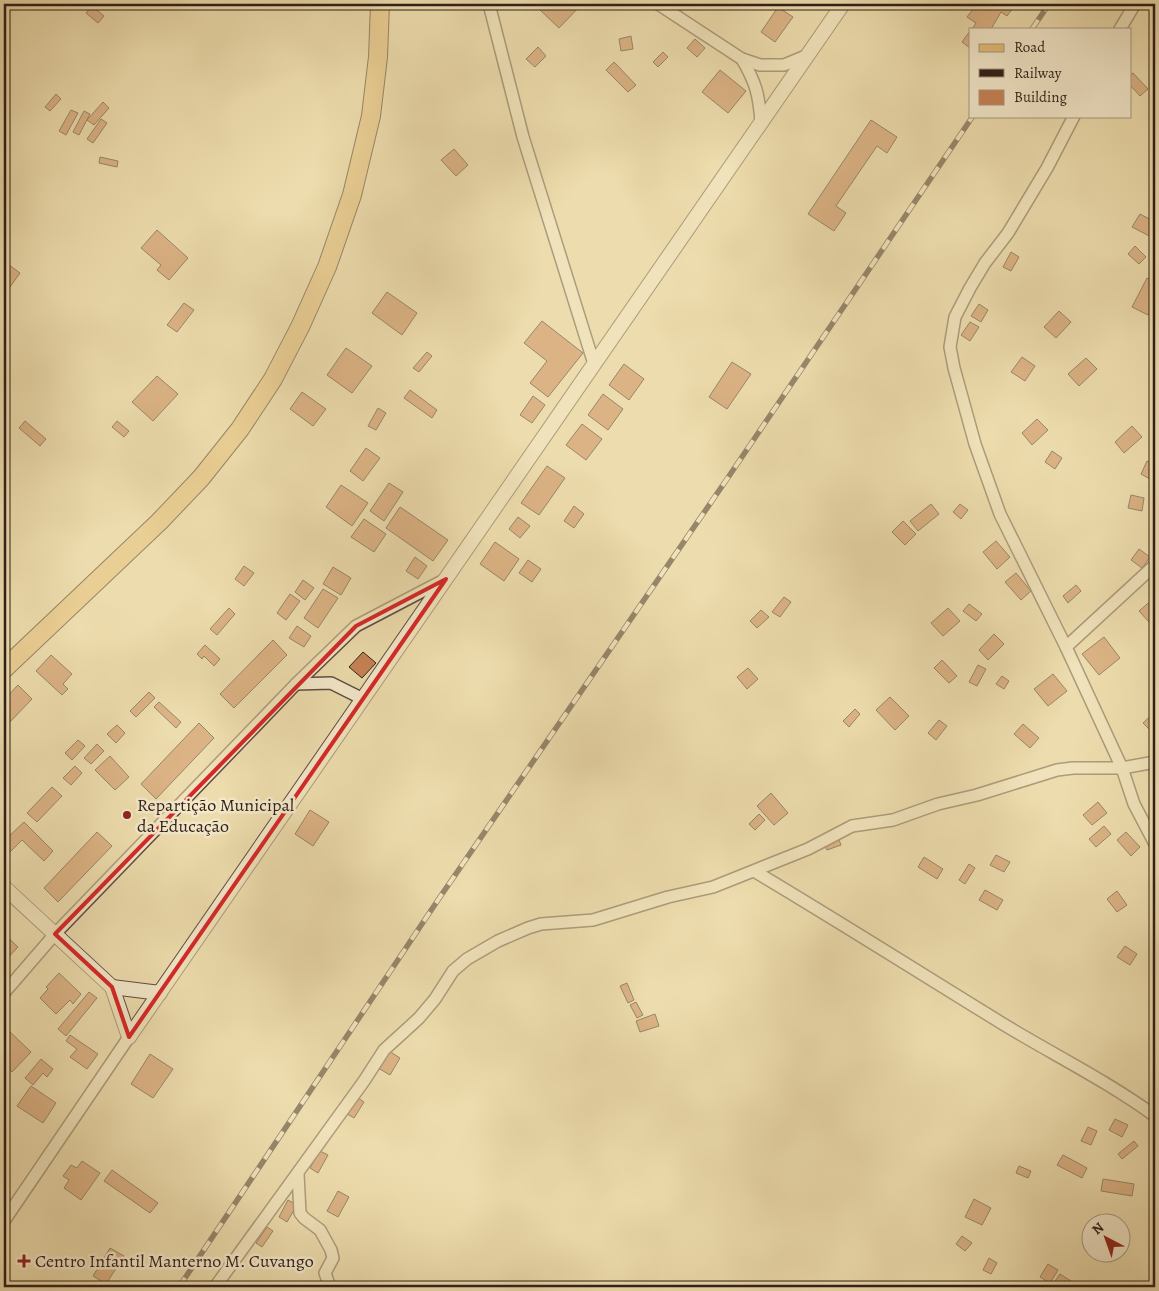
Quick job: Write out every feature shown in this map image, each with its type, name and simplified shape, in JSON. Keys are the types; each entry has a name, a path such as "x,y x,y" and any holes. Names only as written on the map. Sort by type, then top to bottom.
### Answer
{"main road":[{"path":"4,669 159,522 201,478 240,429 272,379 300,326 327,267 352,195 371,116 378,57 380,4"}],"street":[{"path":"489,4 523,137 594,364"},
{"path":"658,4 742,59 760,65 784,65 808,55"},
{"path":"4,1221 160,992 843,4"},
{"path":"1121,28 1135,4"},
{"path":"742,59 753,77 759,100 761,122"},
{"path":"1073,118 1047,168 1008,233 985,263 970,288 955,317 950,347 975,444 1000,514 1066,647 1122,768 1134,804 1155,844"},
{"path":"1066,647 1155,565"},
{"path":"4,992 55,934 296,684 356,626 446,579"},
{"path":"296,684 331,683 363,699"},
{"path":"215,1287 298,1174 384,1050 420,1018 453,971 467,959 498,941 541,924 593,920 668,897 713,887 808,849 852,826 893,820 938,804 977,795 1056,770 1122,768 1155,762"},
{"path":"754,871 842,923 1005,1025 1108,1084 1155,1116"},
{"path":"4,887 112,987 129,1037"},
{"path":"112,987 160,992"},
{"path":"298,1174 300,1213 320,1230 331,1250 333,1258 325,1273 330,1287"}],"highlighted area":[{"path":"446,579 129,1037 112,987 55,934 356,626"}],"building":[{"path":"544,4 582,4 559,28 539,9"},
{"path":"977,4 1016,4 1007,16 1001,12 992,28 973,28 976,23 967,17"},
{"path":"92,6 104,16 98,23 86,13"},
{"path":"778,7 793,17 775,42 761,32"},
{"path":"969,32 969,47 962,42"},
{"path":"631,36 633,49 621,51 619,39"},
{"path":"695,39 705,48 697,57 687,48"},
{"path":"538,47 546,56 535,67 526,59"},
{"path":"663,52 668,57 658,67 653,62"},
{"path":"614,62 636,85 628,92 606,70"},
{"path":"720,70 746,91 728,113 702,92"},
{"path":"1132,74 1148,89 1140,96 1132,87"},
{"path":"56,94 61,99 50,111 45,107"},
{"path":"103,102 109,108 94,125 87,120"},
{"path":"71,110 78,113 66,135 59,131"},
{"path":"84,111 90,114 79,135 73,132"},
{"path":"101,119 107,123 93,143 87,139"},
{"path":"871,120 897,137 887,153 877,146 836,206 846,213 834,231 808,214"},
{"path":"454,149 468,165 456,176 441,160"},
{"path":"100,157 118,161 117,167 99,163"},
{"path":"1140,214 1155,222 1155,239 1132,227"},
{"path":"157,230 188,258 169,280 157,270 161,265 141,248"},
{"path":"1135,246 1146,257 1139,264 1128,254"},
{"path":"1011,252 1019,257 1011,271 1003,267"},
{"path":"5,262 20,273 5,294 4,264"},
{"path":"1147,278 1155,282 1155,303 1148,315 1132,307"},
{"path":"387,292 417,313 402,335 372,313"},
{"path":"184,303 194,310 177,332 167,325"},
{"path":"979,304 988,310 981,322 971,316"},
{"path":"1059,311 1071,322 1056,338 1044,327"},
{"path":"542,321 583,353 548,397 530,383 547,361 524,343"},
{"path":"970,322 979,327 970,341 961,335"},
{"path":"346,348 372,366 352,393 327,375"},
{"path":"427,352 432,356 419,372 413,368"},
{"path":"1022,357 1035,366 1025,381 1011,372"},
{"path":"1086,358 1097,369 1079,386 1068,374"},
{"path":"732,362 751,374 727,409 709,397"},
{"path":"624,364 644,379 629,400 609,385"},
{"path":"157,376 178,394 153,421 132,402"},
{"path":"410,390 437,410 432,418 404,398"},
{"path":"302,392 326,409 313,426 290,409"},
{"path":"603,394 623,409 608,430 588,415"},
{"path":"533,396 545,405 532,423 520,415"},
{"path":"378,408 386,413 376,430 368,426"},
{"path":"1037,419 1048,430 1032,445 1022,433"},
{"path":"25,421 46,439 40,446 19,428"},
{"path":"117,421 129,431 124,437 112,427"},
{"path":"582,424 602,439 586,460 566,445"},
{"path":"1132,426 1142,437 1124,453 1115,442"},
{"path":"366,448 380,458 363,481 350,471"},
{"path":"1052,451 1062,458 1055,469 1045,462"},
{"path":"1147,461 1155,465 1150,479 1141,474"},
{"path":"547,466 565,478 539,515 521,503"},
{"path":"389,483 403,492 384,521 370,511"},
{"path":"341,485 368,503 352,526 326,507"},
{"path":"1131,495 1144,498 1142,511 1128,508"},
{"path":"931,504 939,514 918,531 910,521"},
{"path":"960,504 968,510 961,519 953,512"},
{"path":"574,506 584,514 574,528 564,521"},
{"path":"400,507 448,540 433,561 386,528"},
{"path":"518,517 530,526 520,538 509,529"},
{"path":"364,519 386,534 374,552 351,537"},
{"path":"903,521 916,534 905,545 892,532"},
{"path":"996,541 1010,557 997,569 983,552"},
{"path":"495,542 519,559 504,581 480,564"},
{"path":"1139,549 1150,557 1142,568 1131,560"},
{"path":"415,557 427,566 418,579 406,571"},
{"path":"528,560 541,569 532,582 519,573"},
{"path":"244,566 254,573 244,586 235,579"},
{"path":"333,567 351,578 341,595 323,584"},
{"path":"1016,573 1031,591 1021,600 1005,582"},
{"path":"303,580 314,588 305,600 295,592"},
{"path":"1076,585 1081,591 1068,603 1063,596"},
{"path":"323,589 338,598 318,628 304,618"},
{"path":"290,594 300,601 286,620 277,613"},
{"path":"784,597 791,602 780,617 772,612"},
{"path":"1152,600 1155,604 1155,617 1149,622 1139,611"},
{"path":"969,604 982,614 976,621 963,611"},
{"path":"229,608 235,614 217,635 210,629"},
{"path":"948,608 960,621 943,636 931,623"},
{"path":"761,610 769,617 757,628 750,621"},
{"path":"297,626 311,636 304,647 289,638"},
{"path":"994,634 1004,644 988,660 979,650"},
{"path":"1104,637 1120,658 1099,675 1082,654"},
{"path":"273,640 287,655 234,708 220,694"},
{"path":"205,645 220,659 214,666 204,656 202,659 197,654"},
{"path":"363,652 376,663 362,678 349,667"},
{"path":"51,655 72,674 63,684 68,689 62,695 36,671"},
{"path":"942,660 957,676 949,683 934,668"},
{"path":"978,665 986,669 977,686 969,682"},
{"path":"748,668 758,679 747,689 737,677"},
{"path":"1053,674 1067,691 1048,706 1034,689"},
{"path":"1002,676 1009,681 1004,689 996,684"},
{"path":"18,685 32,699 9,723 4,717 4,700"},
{"path":"149,692 155,698 136,717 130,711"},
{"path":"890,697 909,716 895,730 876,710"},
{"path":"159,702 181,722 176,728 154,707"},
{"path":"855,709 860,714 849,727 843,721"},
{"path":"1155,712 1155,731 1153,733 1143,723"},
{"path":"939,720 947,726 936,740 928,733"},
{"path":"199,723 214,738 156,799 141,784"},
{"path":"1023,724 1039,738 1030,748 1014,734"},
{"path":"117,725 125,733 116,743 107,734"},
{"path":"78,740 85,746 72,760 65,753"},
{"path":"97,744 104,751 91,764 84,758"},
{"path":"110,756 129,777 115,790 95,770"},
{"path":"75,766 82,773 71,785 63,778"},
{"path":"52,787 62,796 37,822 27,813"},
{"path":"771,793 788,813 774,825 757,806"},
{"path":"1098,802 1107,813 1092,825 1083,815"},
{"path":"310,810 329,822 313,846 295,834"},
{"path":"759,814 765,820 755,830 749,824"},
{"path":"24,822 53,851 44,861 22,840 5,857 4,841"},
{"path":"1104,826 1111,834 1096,847 1089,839"},
{"path":"97,832 112,846 58,902 44,888"},
{"path":"1126,832 1140,847 1131,856 1117,840"},
{"path":"838,837 841,845 827,850 823,842"},
{"path":"996,855 1010,862 1004,872 990,865"},
{"path":"924,857 943,869 937,879 918,867"},
{"path":"969,864 975,868 965,884 959,880"},
{"path":"985,890 1003,900 997,910 979,900"},
{"path":"1117,891 1127,905 1117,912 1107,899"},
{"path":"4,934 18,947 4,962"},
{"path":"1125,946 1137,954 1130,965 1117,957"},
{"path":"59,973 81,994 73,1004 70,1000 56,1014 40,998 48,989 46,987"},
{"path":"627,983 634,1000 628,1003 620,986"},
{"path":"89,992 97,998 66,1036 58,1029"},
{"path":"636,1002 643,1015 637,1018 630,1005"},
{"path":"655,1014 659,1026 640,1032 636,1021"},
{"path":"6,1028 31,1052 12,1072 4,1064 4,1030"},
{"path":"70,1035 98,1054 87,1069 70,1057 77,1049 66,1041"},
{"path":"389,1051 400,1058 390,1075 378,1068"},
{"path":"150,1054 173,1069 153,1098 131,1084"},
{"path":"41,1059 53,1069 47,1077 43,1073 33,1085 25,1078"},
{"path":"31,1086 56,1103 43,1123 17,1106"},
{"path":"355,1096 364,1102 354,1118 344,1112"},
{"path":"1115,1119 1128,1125 1122,1137 1109,1130"},
{"path":"1088,1127 1097,1131 1091,1145 1081,1141"},
{"path":"1134,1141 1138,1146 1122,1159 1118,1154"},
{"path":"320,1151 328,1155 318,1173 310,1168"},
{"path":"1063,1155 1087,1168 1082,1178 1057,1165"},
{"path":"82,1161 100,1173 81,1200 64,1188 69,1180 63,1176 71,1165 77,1168"},
{"path":"1019,1166 1031,1171 1028,1178 1016,1173"},
{"path":"112,1170 158,1203 150,1213 104,1181"},
{"path":"1103,1179 1134,1184 1132,1196 1101,1191"},
{"path":"338,1191 349,1197 338,1217 327,1211"},
{"path":"974,1199 991,1208 982,1225 965,1217"},
{"path":"288,1200 297,1205 287,1222 279,1217"},
{"path":"267,1227 273,1231 262,1247 256,1243"},
{"path":"962,1236 972,1243 965,1251 956,1244"},
{"path":"110,1248 124,1256 106,1284 93,1276"},
{"path":"989,1258 997,1263 991,1274 983,1270"},
{"path":"1048,1264 1058,1270 1050,1283 1040,1277"},
{"path":"1060,1274 1071,1281 1067,1287 1051,1287"}],"railway":[{"path":"1033,28 1049,4"},
{"path":"179,1287 440,897 972,118"}],"place":[{"name":"Repartição Municipal da Educação","path":"127,815"},
{"name":"Centro Infantil Manterno M. Cuvango","path":"24,1261"}]}
